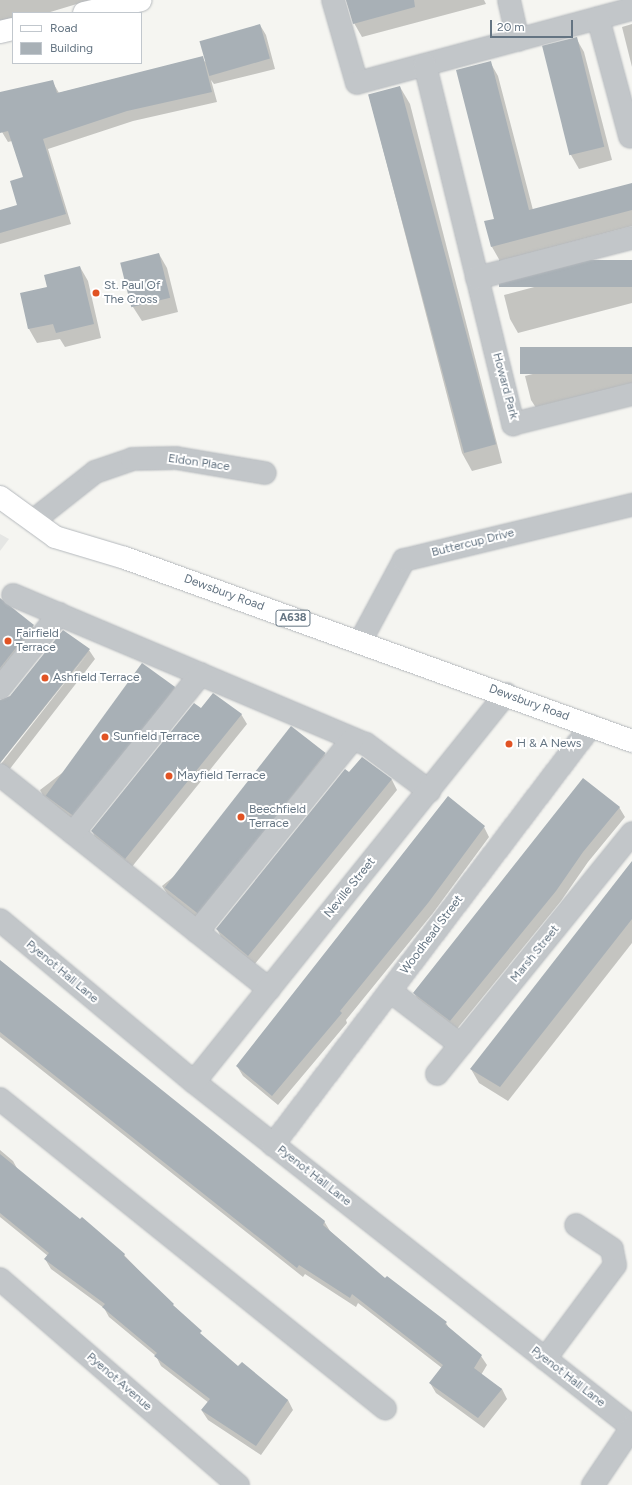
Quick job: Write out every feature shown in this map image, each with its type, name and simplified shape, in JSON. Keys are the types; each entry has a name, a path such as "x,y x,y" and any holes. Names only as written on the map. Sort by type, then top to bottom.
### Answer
{"main road":[{"path":"97,7 141,0"},
{"path":"0,32 12,29"},
{"name":"Dewsbury Road","path":"0,499 55,537 125,558 592,726"},
{"name":"A638","path":"592,726 630,737"}],"street":[{"path":"333,0 357,83 632,9"},
{"path":"508,0 518,40"},
{"path":"598,18 630,137"},
{"name":"Howard Park","path":"425,65 513,424 632,394"},
{"path":"477,278 632,238"},
{"name":"Eldon Place","path":"33,521 95,472 132,459 176,458 264,473"},
{"name":"Buttercup Drive","path":"360,642 404,560 632,505"},
{"path":"13,595 366,744 429,791"},
{"path":"0,688 59,614"},
{"path":"72,833 201,674"},
{"name":"Neville Street","path":"194,1082 506,694"},
{"name":"Woodhead Street","path":"273,1145 592,726"},
{"path":"197,932 353,739"},
{"path":"0,775 269,989"},
{"name":"Marsh Street","path":"437,1074 632,833"},
{"name":"Pyenot Hall Lane","path":"0,920 194,1082 632,1427"},
{"path":"390,991 461,1045"},
{"path":"0,1099 385,1409"},
{"path":"545,1359 615,1265 612,1249 576,1224"},
{"name":"Pyenot Avenue","path":"0,1279 238,1485"},
{"path":"593,1485 632,1427"}],"shaded area":[{"path":"0,534 9,539 0,551"}],"building":[{"path":"346,0 414,0 415,7 353,24"},
{"path":"260,24 270,59 209,76 199,41"},
{"path":"577,37 604,147 569,155 542,46"},
{"path":"203,56 212,92 127,111 43,139 66,214 0,233 0,210 17,205 10,181 23,177 8,131 0,133 0,92 53,80 57,93"},
{"path":"491,61 529,210 632,183 632,210 491,247 484,221 494,219 456,70"},
{"path":"400,86 496,444 464,453 368,95"},
{"path":"159,253 170,298 131,307 120,263"},
{"path":"499,260 632,260 632,287 499,287"},
{"path":"80,266 94,324 56,333 53,324 28,329 20,293 47,287 44,275"},
{"path":"520,347 632,347 632,374 520,374"},
{"name":"Fairfield Terrace","path":"0,598 34,625 0,668"},
{"name":"Ashfield Terrace","path":"63,630 90,649 0,763 0,700 10,696"},
{"name":"Sunfield Terrace","path":"142,663 175,687 79,820 46,796"},
{"name":"Mayfield Terrace","path":"213,693 242,714 125,859 91,831 194,703 201,708"},
{"name":"Beechfield Terrace","path":"291,726 326,753 199,915 165,888"},
{"path":"362,757 392,779 248,956 216,929 345,769 349,772"},
{"path":"583,778 620,807 583,852 556,891 450,1021 413,993"},
{"path":"448,796 485,826 428,903 340,1011 342,1013 272,1096 236,1066"},
{"path":"632,861 632,919 500,1087 470,1069"},
{"path":"0,960 325,1221 323,1225 385,1278 387,1276 447,1322 445,1324 482,1355 474,1368 502,1389 478,1418 429,1383 443,1365 352,1294 350,1298 299,1265 297,1268 0,1032"},
{"path":"0,1154 80,1219 82,1217 125,1254 124,1256 174,1304 173,1305 202,1331 200,1333 238,1366 242,1362 288,1400 256,1446 201,1410 210,1399 154,1356 157,1353 102,1307 105,1304 44,1259 49,1253 0,1213"}],"place":[{"name":"St. Paul Of The Cross","path":"96,293"},
{"name":"Fairfield Terrace","path":"8,641"},
{"name":"Ashfield Terrace","path":"45,678"},
{"name":"Sunfield Terrace","path":"105,737"},
{"name":"H & A News","path":"509,744"},
{"name":"Mayfield Terrace","path":"169,776"},
{"name":"Beechfield Terrace","path":"241,817"}]}
